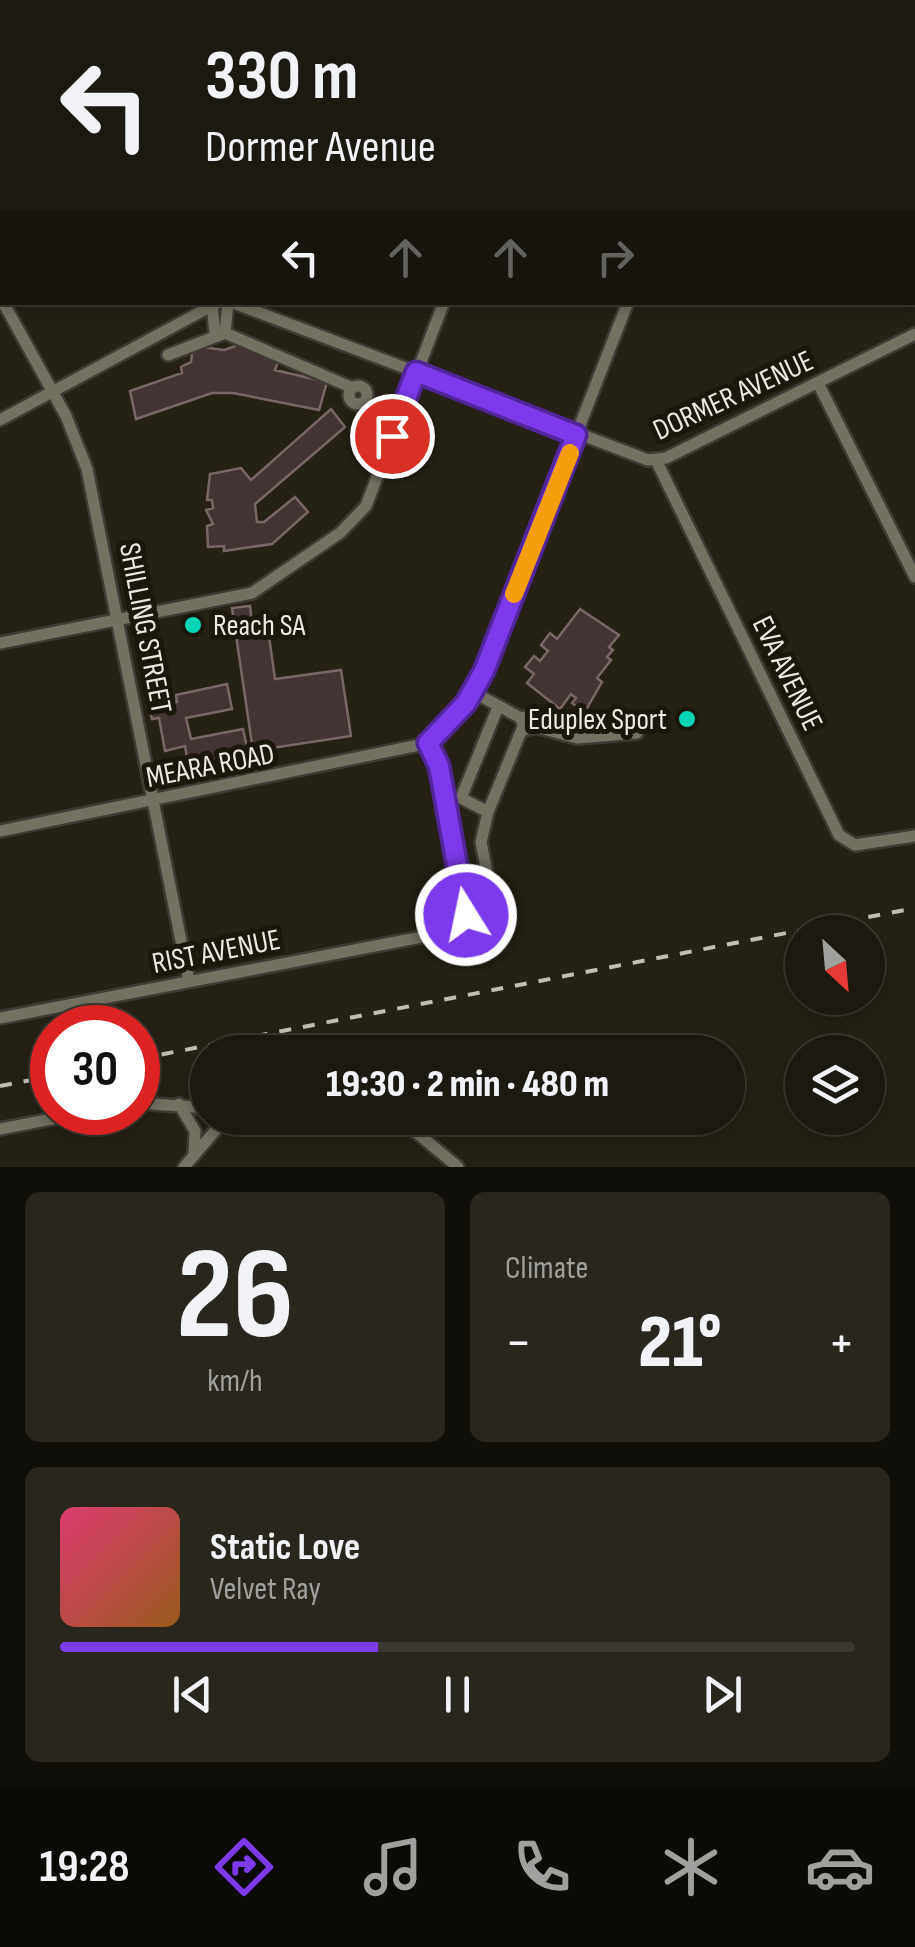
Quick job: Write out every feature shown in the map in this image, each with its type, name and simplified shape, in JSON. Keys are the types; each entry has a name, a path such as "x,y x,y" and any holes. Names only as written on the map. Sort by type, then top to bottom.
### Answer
{"street":[{"name":"SHILLING STREET","path":"4,305 82,452 119,619 189,981"},
{"path":"0,420 211,305"},
{"path":"215,305 220,333"},
{"path":"220,333 228,305"},
{"name":"DORMER AVENUE","path":"237,305 576,435 656,460 915,334"},
{"path":"0,643 256,592 352,524 366,506 443,305"},
{"path":"428,743 474,692 627,305"},
{"path":"168,354 220,333 353,388"},
{"path":"818,383 915,577"},
{"name":"EVA AVENUE","path":"656,460 839,836 854,845 915,836"},
{"path":"474,692 527,725 576,738 637,733"},
{"path":"488,812 461,798 498,707"},
{"path":"497,924 481,842 488,812 527,725"},
{"name":"MEARA ROAD","path":"0,831 428,743"},
{"name":"RIST AVENUE","path":"0,1018 454,930 466,915 439,766 428,743"},
{"path":"160,1104 190,1106"},
{"path":"178,1104 195,1131 194,1156"},
{"path":"0,1129 30,1123"},
{"path":"184,1167 212,1135"},
{"path":"419,1135 458,1167"}],"building":[{"path":"244,343 280,357 275,370 327,382 319,410 233,393 212,393 136,419 130,391 182,373 181,367 191,362 193,346 224,350"},
{"path":"331,409 345,427 255,504 257,522 264,522 295,497 308,512 272,544 224,551 224,546 208,547 207,526 213,524 206,510 213,508 212,500 207,500 210,474 241,468 251,480"},
{"path":"250,606 253,632 268,629 275,679 341,670 351,736 253,751 232,608"},
{"path":"580,609 619,635 609,647 613,650 607,657 611,660 597,678 602,682 587,708 580,709 572,703 576,698 571,694 560,709 527,683 534,674 525,667 534,656 540,661 548,651 541,645 550,633 557,639"},
{"path":"227,684 232,709 186,718 191,739 243,729 248,752 188,764 185,746 165,751 159,718 152,719 150,711 158,709 155,697 169,694 170,704 177,702 176,695"}],"railway":[{"path":"160,1055 915,908"},
{"path":"0,1086 30,1080"}],"slow traffic":[{"path":"514,594 570,453"}],"place":[{"name":"Reach SA","path":"193,625"},
{"name":"Eduplex Sport","path":"687,719"}],"route":[{"path":"392,436 416,372 576,435 474,692 428,743 439,766 466,915"}]}
